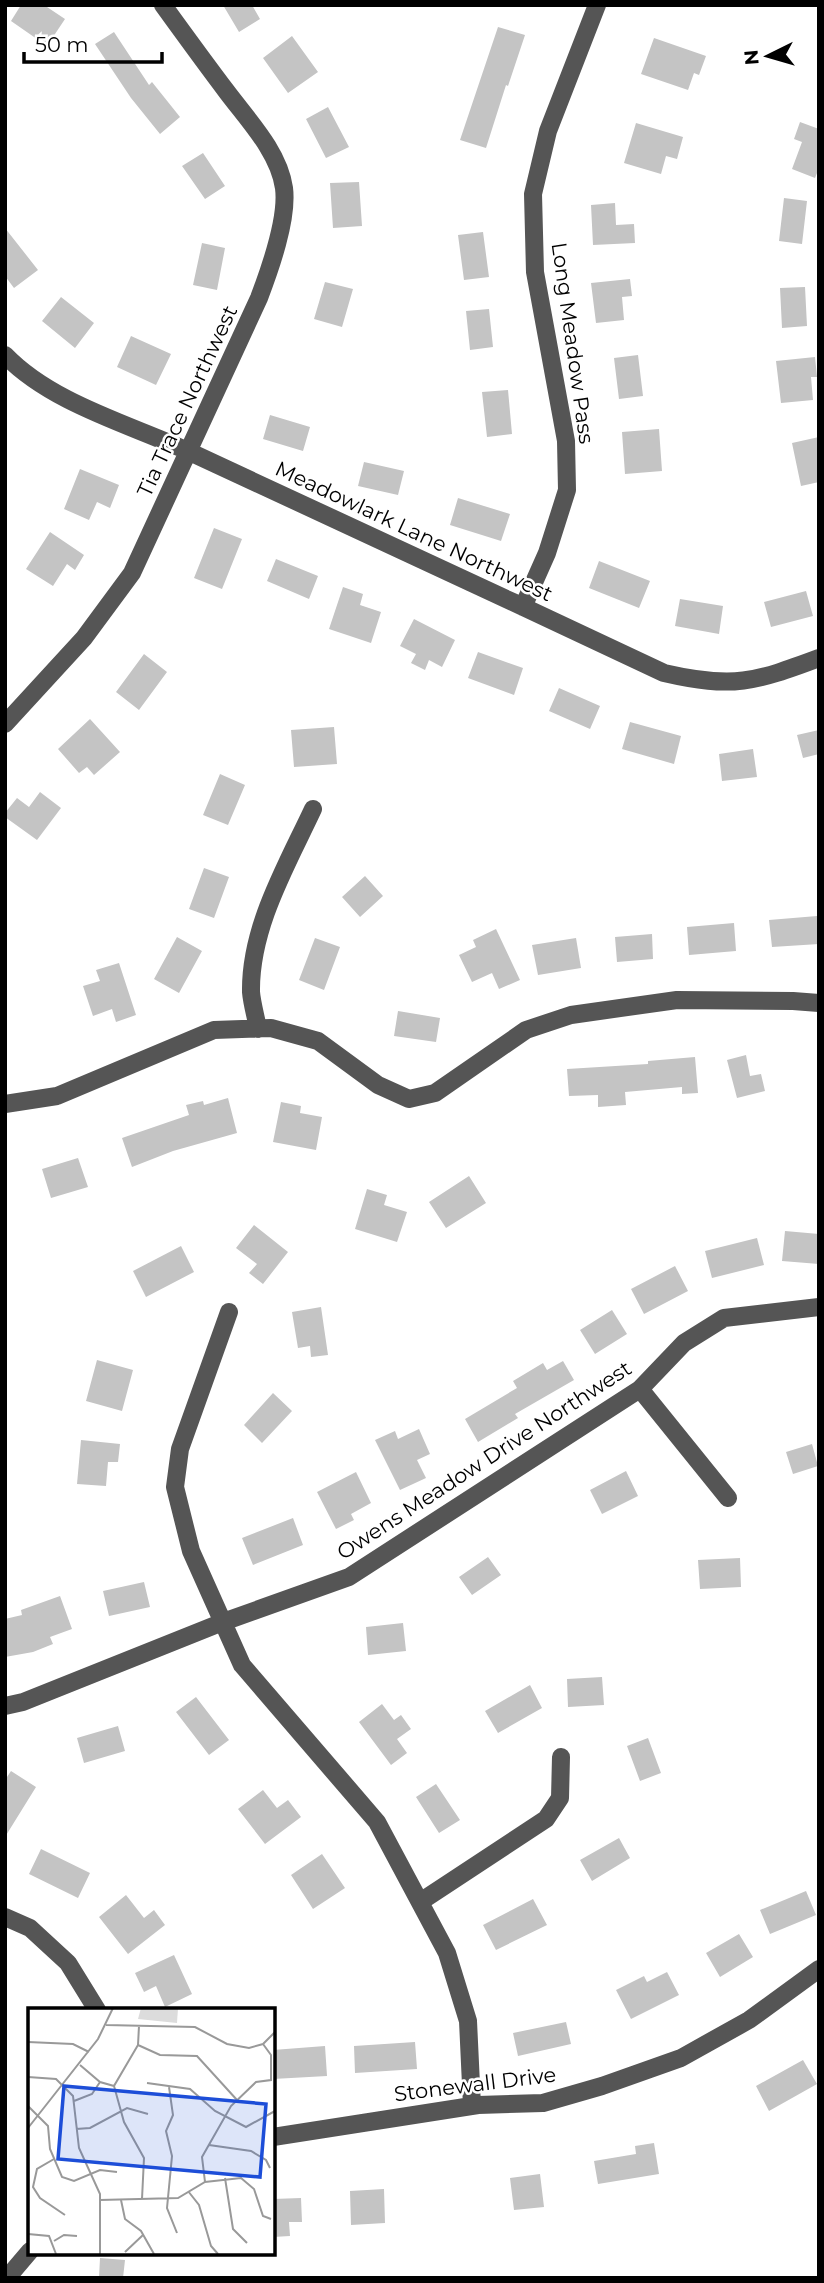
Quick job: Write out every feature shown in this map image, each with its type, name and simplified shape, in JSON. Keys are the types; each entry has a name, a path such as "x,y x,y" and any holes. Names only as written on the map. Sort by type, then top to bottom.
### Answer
{"street":[{"name":"Tia Trace Northwest","path":"5,724 84,638 130,575 189,452 272,265 279,235 284,190 276,164 261,139 163,5"},
{"name":"Long Meadow Pass","path":"523,607 547,553 567,490 566,441 535,272 533,194 548,131 597,5"},
{"name":"Meadowlark Lane Northwest","path":"5,355 33,379 59,395 189,452 664,673 694,680 745,682 772,676 819,658"},
{"path":"258,1029 251,994 253,958 273,895 313,809"},
{"path":"5,1104 57,1096 214,1030 271,1028 318,1041 378,1085 409,1099 435,1093 526,1030 571,1015 677,1000 819,1003"},
{"name":"Owens Meadow Drive Northwest","path":"5,1706 23,1702 223,1622 349,1577 640,1389 684,1343 724,1318 819,1307"},
{"path":"229,1312 180,1449 174,1487 191,1551 242,1665 377,1822 447,1953 468,2021 472,2106"},
{"path":"640,1389 728,1498"},
{"path":"420,1902 546,1819 560,1798 561,1756"},
{"path":"5,1917 30,1928 68,1963 96,2008"},
{"name":"Stonewall Drive","path":"275,2137 472,2106 543,2103 602,2086 681,2058 749,2020 819,1969"},
{"path":"7,2278 28,2253"}],"building":[{"path":"21,5 44,5 65,19 47,46 11,21"},
{"path":"223,5 252,5 260,19 239,32"},
{"path":"498,27 525,35 486,148 460,140"},
{"path":"114,32 149,85 152,82 180,117 160,134 131,98 95,44"},
{"path":"292,36 318,72 288,93 263,58"},
{"path":"654,38 706,56 699,75 694,73 688,90 641,74"},
{"path":"328,107 349,147 326,158 306,119"},
{"path":"800,122 819,129 819,168 815,178 792,169 802,142 794,139"},
{"path":"636,123 683,137 677,159 666,156 661,174 624,163"},
{"path":"203,153 225,186 205,199 182,166"},
{"path":"359,182 362,226 333,228 330,183"},
{"path":"784,198 807,201 802,244 779,241"},
{"path":"615,203 616,225 634,224 635,243 593,245 591,205"},
{"path":"5,228 38,270 14,288 5,276"},
{"path":"483,232 489,277 464,280 458,235"},
{"path":"202,243 225,248 217,290 193,285"},
{"path":"630,279 632,296 622,297 624,320 596,323 591,283"},
{"path":"325,282 353,289 342,327 314,319"},
{"path":"805,287 807,326 782,328 780,288"},
{"path":"61,297 94,323 75,348 42,321"},
{"path":"489,309 493,347 470,350 466,311"},
{"path":"131,336 171,354 156,385 117,367"},
{"path":"638,355 643,396 619,399 614,358"},
{"path":"815,357 817,377 811,377 813,400 781,403 776,361"},
{"path":"508,390 512,434 487,437 482,392"},
{"path":"270,415 310,427 303,451 263,439"},
{"path":"659,429 662,471 625,474 622,432"},
{"path":"819,437 819,482 801,486 792,443"},
{"path":"364,462 404,471 398,495 358,486"},
{"path":"80,469 119,485 110,508 97,502 89,520 64,509"},
{"path":"458,498 510,514 501,541 450,525"},
{"path":"214,528 242,539 222,589 194,578"},
{"path":"50,532 84,555 75,570 67,564 53,586 26,569"},
{"path":"276,559 318,576 309,599 267,581"},
{"path":"599,561 650,581 639,608 589,588"},
{"path":"343,587 363,594 360,605 381,612 371,643 329,629"},
{"path":"806,591 813,616 771,627 764,602"},
{"path":"680,599 723,606 719,634 675,626"},
{"path":"414,619 455,640 442,667 429,660 425,670 411,663 416,654 400,646"},
{"path":"478,652 523,668 514,695 468,678"},
{"path":"144,654 167,672 139,710 116,692"},
{"path":"559,688 600,706 590,729 549,711"},
{"path":"90,719 120,752 94,775 87,767 79,773 58,749"},
{"path":"630,722 681,736 674,764 622,749"},
{"path":"334,727 337,764 294,767 291,730"},
{"path":"819,730 819,754 803,758 797,735"},
{"path":"753,749 757,777 722,781 719,754"},
{"path":"220,774 245,785 228,825 203,815"},
{"path":"40,792 61,808 37,840 5,817 5,813 17,798 29,807"},
{"path":"204,868 229,877 214,918 189,909"},
{"path":"365,876 383,896 360,917 342,897"},
{"path":"817,916 819,944 772,947 769,920"},
{"path":"734,923 736,951 689,955 687,927"},
{"path":"496,929 520,980 499,989 492,973 472,982 459,955 476,947 473,940"},
{"path":"652,934 653,959 617,962 615,937"},
{"path":"177,937 202,951 179,993 154,979"},
{"path":"315,938 340,947 324,990 299,980"},
{"path":"576,938 581,968 538,975 532,945"},
{"path":"119,963 136,1015 116,1022 112,1009 93,1016 83,986 100,981 96,970"},
{"path":"398,1011 440,1018 436,1042 394,1036"},
{"path":"746,1055 750,1076 761,1074 765,1091 737,1098 727,1060"},
{"path":"695,1057 698,1093 682,1094 682,1087 625,1092 626,1105 598,1107 598,1095 569,1096 567,1069 648,1064 648,1061"},
{"path":"228,1098 237,1133 173,1151 132,1167 122,1138 189,1115 186,1105 203,1101 204,1105"},
{"path":"281,1102 301,1106 300,1113 322,1117 316,1150 273,1142"},
{"path":"78,1158 88,1187 51,1198 42,1169"},
{"path":"469,1176 486,1203 446,1228 429,1202"},
{"path":"367,1189 387,1195 384,1205 407,1212 397,1242 355,1229"},
{"path":"254,1225 288,1252 263,1284 249,1273 257,1264 236,1248"},
{"path":"785,1231 819,1234 819,1264 782,1261"},
{"path":"757,1238 764,1265 712,1278 705,1251"},
{"path":"181,1246 194,1272 146,1297 133,1271"},
{"path":"675,1266 688,1291 644,1314 631,1289"},
{"path":"321,1307 328,1355 311,1357 310,1346 298,1348 292,1312"},
{"path":"612,1310 627,1334 595,1354 580,1330"},
{"path":"97,1360 133,1370 122,1411 86,1401"},
{"path":"563,1361 574,1380 515,1414 518,1418 478,1442 465,1419 517,1388 513,1381 543,1363 547,1370"},
{"path":"273,1393 292,1411 262,1443 244,1425"},
{"path":"419,1429 430,1454 417,1460 426,1478 400,1490 375,1440 395,1431 398,1439"},
{"path":"81,1440 120,1444 118,1462 108,1462 106,1486 77,1484"},
{"path":"812,1444 818,1466 793,1474 786,1452"},
{"path":"626,1471 638,1496 602,1514 590,1490"},
{"path":"356,1472 371,1503 351,1514 354,1520 336,1529 317,1492"},
{"path":"293,1518 303,1545 253,1565 242,1538"},
{"path":"488,1557 501,1575 472,1595 459,1577"},
{"path":"740,1558 741,1587 700,1589 698,1560"},
{"path":"144,1582 150,1607 109,1616 103,1591"},
{"path":"60,1596 72,1629 50,1637 53,1644 33,1652 5,1657 5,1619 22,1615 21,1610"},
{"path":"403,1623 406,1651 368,1655 366,1627"},
{"path":"602,1677 604,1705 568,1707 567,1679"},
{"path":"530,1685 542,1708 498,1733 485,1711"},
{"path":"196,1697 229,1740 209,1755 176,1712"},
{"path":"382,1704 394,1720 401,1715 411,1729 397,1739 407,1753 391,1765 359,1722"},
{"path":"118,1726 125,1751 84,1763 77,1738"},
{"path":"648,1738 661,1773 640,1781 627,1746"},
{"path":"11,1771 36,1787 5,1837 5,1780"},
{"path":"436,1784 460,1820 439,1833 416,1797"},
{"path":"263,1790 277,1808 288,1800 301,1817 265,1844 238,1809"},
{"path":"619,1838 630,1858 592,1881 580,1860"},
{"path":"41,1849 90,1873 78,1898 29,1874"},
{"path":"322,1854 345,1888 313,1909 291,1875"},
{"path":"806,1891 816,1915 770,1934 760,1910"},
{"path":"126,1895 144,1918 154,1910 165,1925 128,1954 99,1917"},
{"path":"533,1899 547,1925 496,1950 483,1925"},
{"path":"739,1934 753,1957 720,1977 706,1953"},
{"path":"174,1955 192,1994 165,2007 156,1986 144,1992 135,1973"},
{"path":"667,1972 679,1995 631,2019 616,1990 644,1976 647,1982"},
{"path":"566,2022 571,2044 518,2056 513,2033"},
{"path":"415,2042 417,2069 355,2073 354,2046"},
{"path":"325,2046 327,2076 275,2079 275,2050"},
{"path":"803,2060 817,2084 769,2111 756,2086"},
{"path":"654,2143 659,2174 598,2184 594,2161 636,2154 635,2146"},
{"path":"540,2174 544,2207 514,2210 510,2178"},
{"path":"384,2189 385,2223 351,2225 350,2191"},
{"path":"301,2198 302,2222 289,2222 290,2236 275,2237 275,2199"},
{"path":"100,2258 125,2260 123,2278 99,2278"}]}
